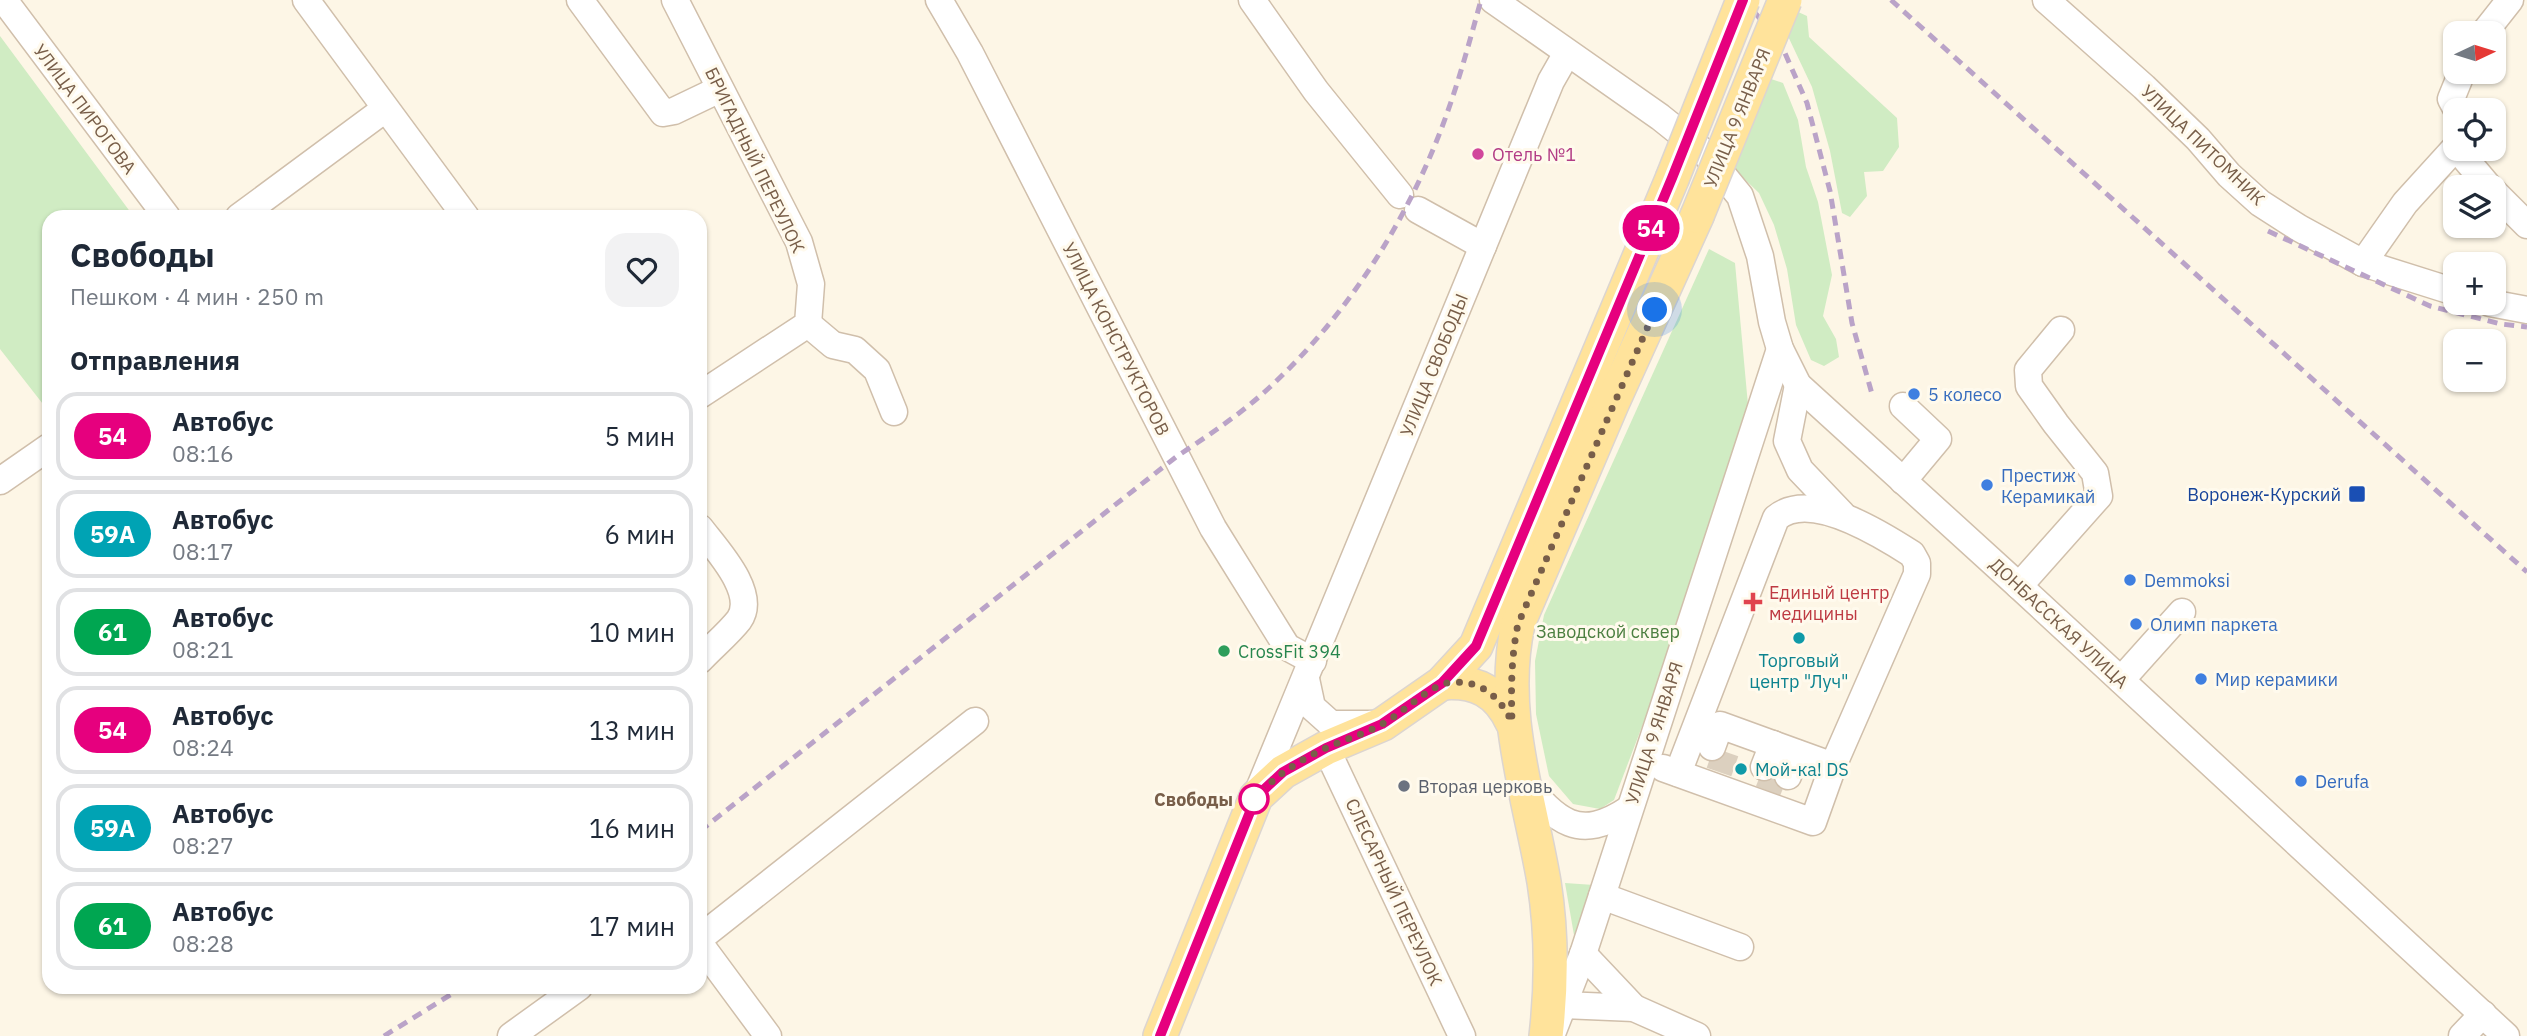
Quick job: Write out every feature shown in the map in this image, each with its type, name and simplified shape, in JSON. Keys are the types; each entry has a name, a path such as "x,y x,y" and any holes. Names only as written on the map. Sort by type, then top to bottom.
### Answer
{"main road":[{"name":"УЛИЦА СВОБОДЫ","path":"1160,1036 1256,797 1283,772 1326,748 1382,724 1442,683 1476,646 1672,178 1743,0"},
{"name":"УЛИЦА 9 ЯНВАРЯ","path":"1548,1036 1550,932 1544,883 1512,722 1510,681 1518,624 1612,404 1698,216 1785,0"},
{"path":"1442,683 1466,683 1485,688 1500,702 1512,722"}],"street":[{"name":"УЛИЦА ПИРОГОВА","path":"4,0 162,210"},
{"path":"306,0 461,210"},
{"path":"580,0 663,113 674,111 720,89"},
{"name":"БРИГАДНЫЙ ПЕРЕУЛОК","path":"675,0 799,243 811,284 807,324"},
{"name":"УЛИЦА КОНСТРУКТОРОВ","path":"939,0 970,53 1213,528 1287,647 1310,670"},
{"path":"1252,0 1316,91 1409,203 1483,246"},
{"name":"ДОНБАССКАЯ УЛИЦА","path":"1493,0 1660,117 1705,153 1740,197 1760,256 1780,349 1798,385 2121,680 2495,1029"},
{"path":"2493,21 2510,0"},
{"name":"УЛИЦА ПИТОМНИК","path":"2060,4 2260,204 2364,263 2443,288"},
{"name":"УЛИЦА СВОБОДЫ","path":"1256,797 1551,81 1567,53"},
{"path":"248,210 385,109"},
{"path":"2364,263 2405,203 2444,161"},
{"path":"2467,161 2479,175"},
{"path":"2506,204 2527,225"},
{"path":"2506,306 2527,310"},
{"path":"707,390 807,324 833,345 855,350 877,370 894,412"},
{"path":"2019,586 2099,496 2095,472 2029,386 2028,370 2061,330"},
{"name":"УЛИЦА 9 ЯНВАРЯ","path":"1548,1036 1583,954 1780,349"},
{"path":"1747,771 1813,822 1833,766 1917,574 1917,563 1912,554 1842,514 1800,470 1787,441 1798,385"},
{"path":"1903,406 1938,439 1903,481"},
{"path":"0,481 42,452"},
{"path":"1747,771 1776,518 1794,508 1842,514"},
{"path":"707,537 734,573 743,592 741,618 707,653"},
{"path":"2121,680 2182,612"},
{"path":"1310,670 1312,707 1331,724 1382,724"},
{"path":"707,932 975,721"},
{"name":"СЛЕСАРНЫЙ ПЕРЕУЛОК","path":"1326,748 1462,1036"},
{"path":"1645,761 1747,771 1833,766"},
{"path":"1523,780 1546,807 1569,823 1581,826 1599,824 1629,809"},
{"path":"1602,896 1740,947"},
{"path":"707,953 768,1036"},
{"path":"1583,954 1634,1008"},
{"path":"511,1036 569,994"},
{"path":"1563,1005 1634,1008 1697,1036"},
{"path":"2462,1036 2495,1029"}],"green space":[{"path":"1796,11 1807,16 1809,37 1897,118 1899,147 1883,171 1864,172 1867,196 1850,217 1842,213 1830,151 1812,87 1786,32"},
{"path":"0,36 129,210 42,210 42,403 0,349"},
{"path":"1768,78 1783,83 1798,120 1806,167 1818,202 1832,275 1823,316 1836,339 1839,357 1824,366 1811,360 1796,325 1787,269 1774,225 1759,193 1733,168"},
{"name":"Заводской сквер","path":"1709,249 1735,263 1749,416 1734,485 1614,800 1600,809 1573,804 1549,776 1536,714 1535,661 1544,615"},
{"path":"1565,883 1594,885 1575,941"}],"tunnel":[{"path":"1719,772 1726,752"},
{"path":"1768,791 1776,771"}],"railway":[{"path":"707,826 1176,457 1248,406 1296,362 1342,307 1401,217 1447,115 1481,0"},
{"path":"1744,0 1780,42 1807,103 1830,191 1852,323 1872,394"},
{"path":"1891,0 2527,572"},
{"path":"2268,231 2430,306 2501,324 2527,327"},
{"path":"384,1036 452,994"}],"bus line":[{"name":"54","path":"1160,1036 1256,797 1283,772 1326,748 1382,724 1442,683 1476,646 1672,178 1743,0"}],"place":[{"name":"Отель №1","path":"1478,154"},
{"name":"5 колесо","path":"1914,394"},
{"name":"Престиж Керамикай","path":"1987,485"},
{"name":"Воронеж-Курский","path":"2357,494"},
{"name":"Demmoksi","path":"2130,580"},
{"name":"Единый центр медицины","path":"1753,602"},
{"name":"Олимп паркета","path":"2136,624"},
{"name":"Торговый центр \"Луч\"","path":"1799,638"},
{"name":"CrossFit 394","path":"1224,651"},
{"name":"Мир керамики","path":"2201,679"},
{"name":"Мой-ка! DS","path":"1741,769"},
{"name":"Derufa","path":"2301,781"},
{"name":"Вторая церковь","path":"1404,786"},
{"name":"Свободы","path":"1254,799"}],"route":[{"path":"1254,799 1283,772 1326,748 1382,724 1442,683 1466,683 1485,688 1500,702 1512,722 1510,681 1518,624 1655,310"}]}
